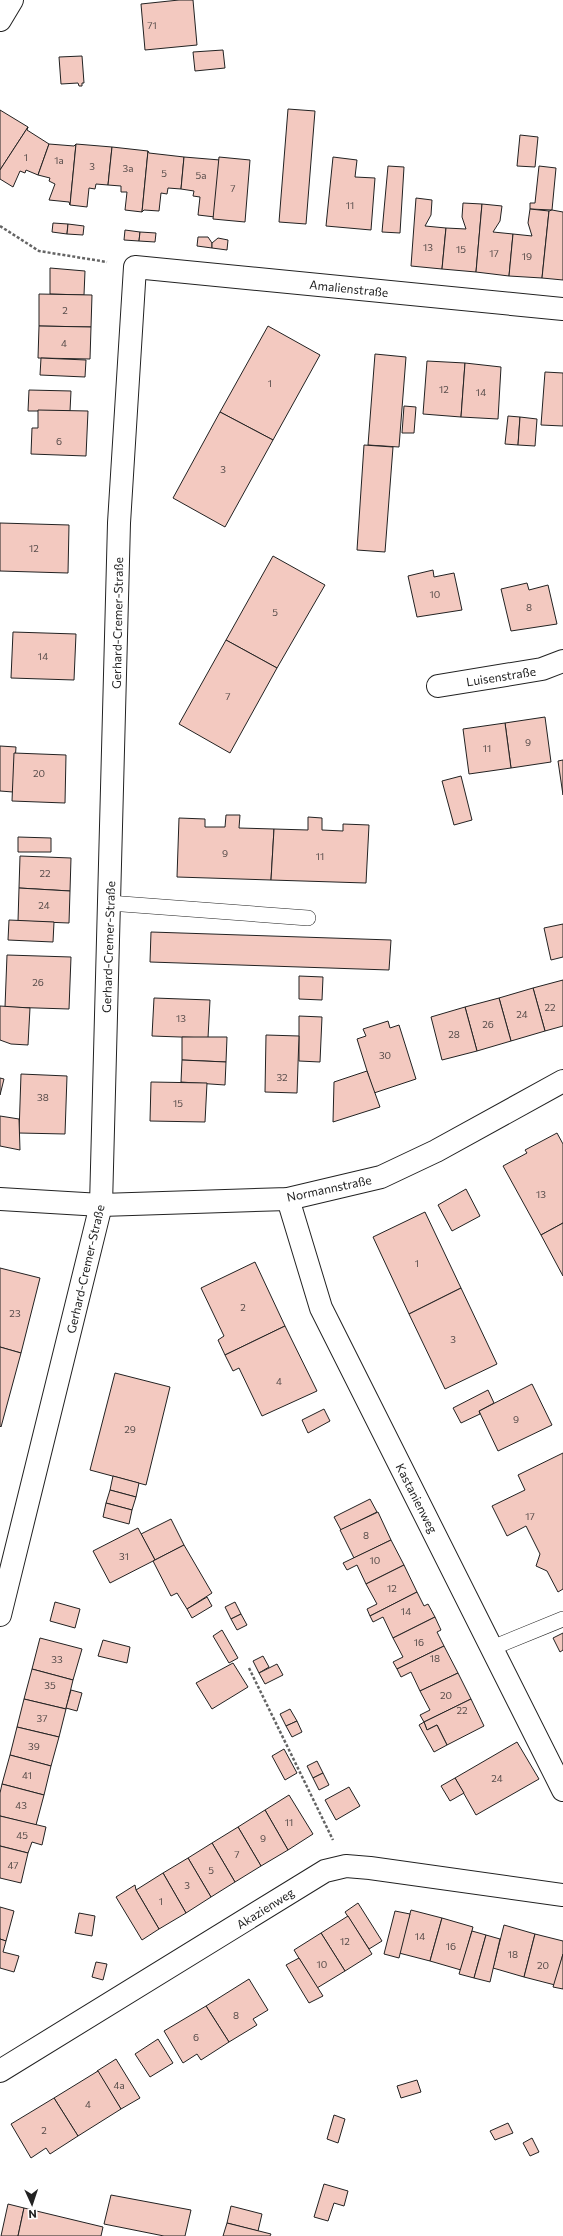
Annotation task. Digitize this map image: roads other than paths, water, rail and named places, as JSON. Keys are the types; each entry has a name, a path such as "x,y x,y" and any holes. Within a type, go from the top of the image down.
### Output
{"street":[{"path":"0,20 12,0"},
{"name":"Amalienstraße","path":"135,266 563,308"},
{"name":"Gerhard-Cremer-Straße","path":"0,1615 101,1205 119,523 135,266"},
{"name":"Luisenstraße","path":"438,686 542,669 563,661"},
{"name":"Normannstraße","path":"0,1199 101,1205 288,1199 381,1177 436,1151 563,1081"},
{"name":"Kastanienweg","path":"288,1199 321,1308 563,1790"},
{"name":"Akazienweg","path":"0,2071 325,1871 346,1866 563,1895"}],"lane":[{"path":"110,903 308,918"},
{"path":"492,1648 563,1619"}]}
